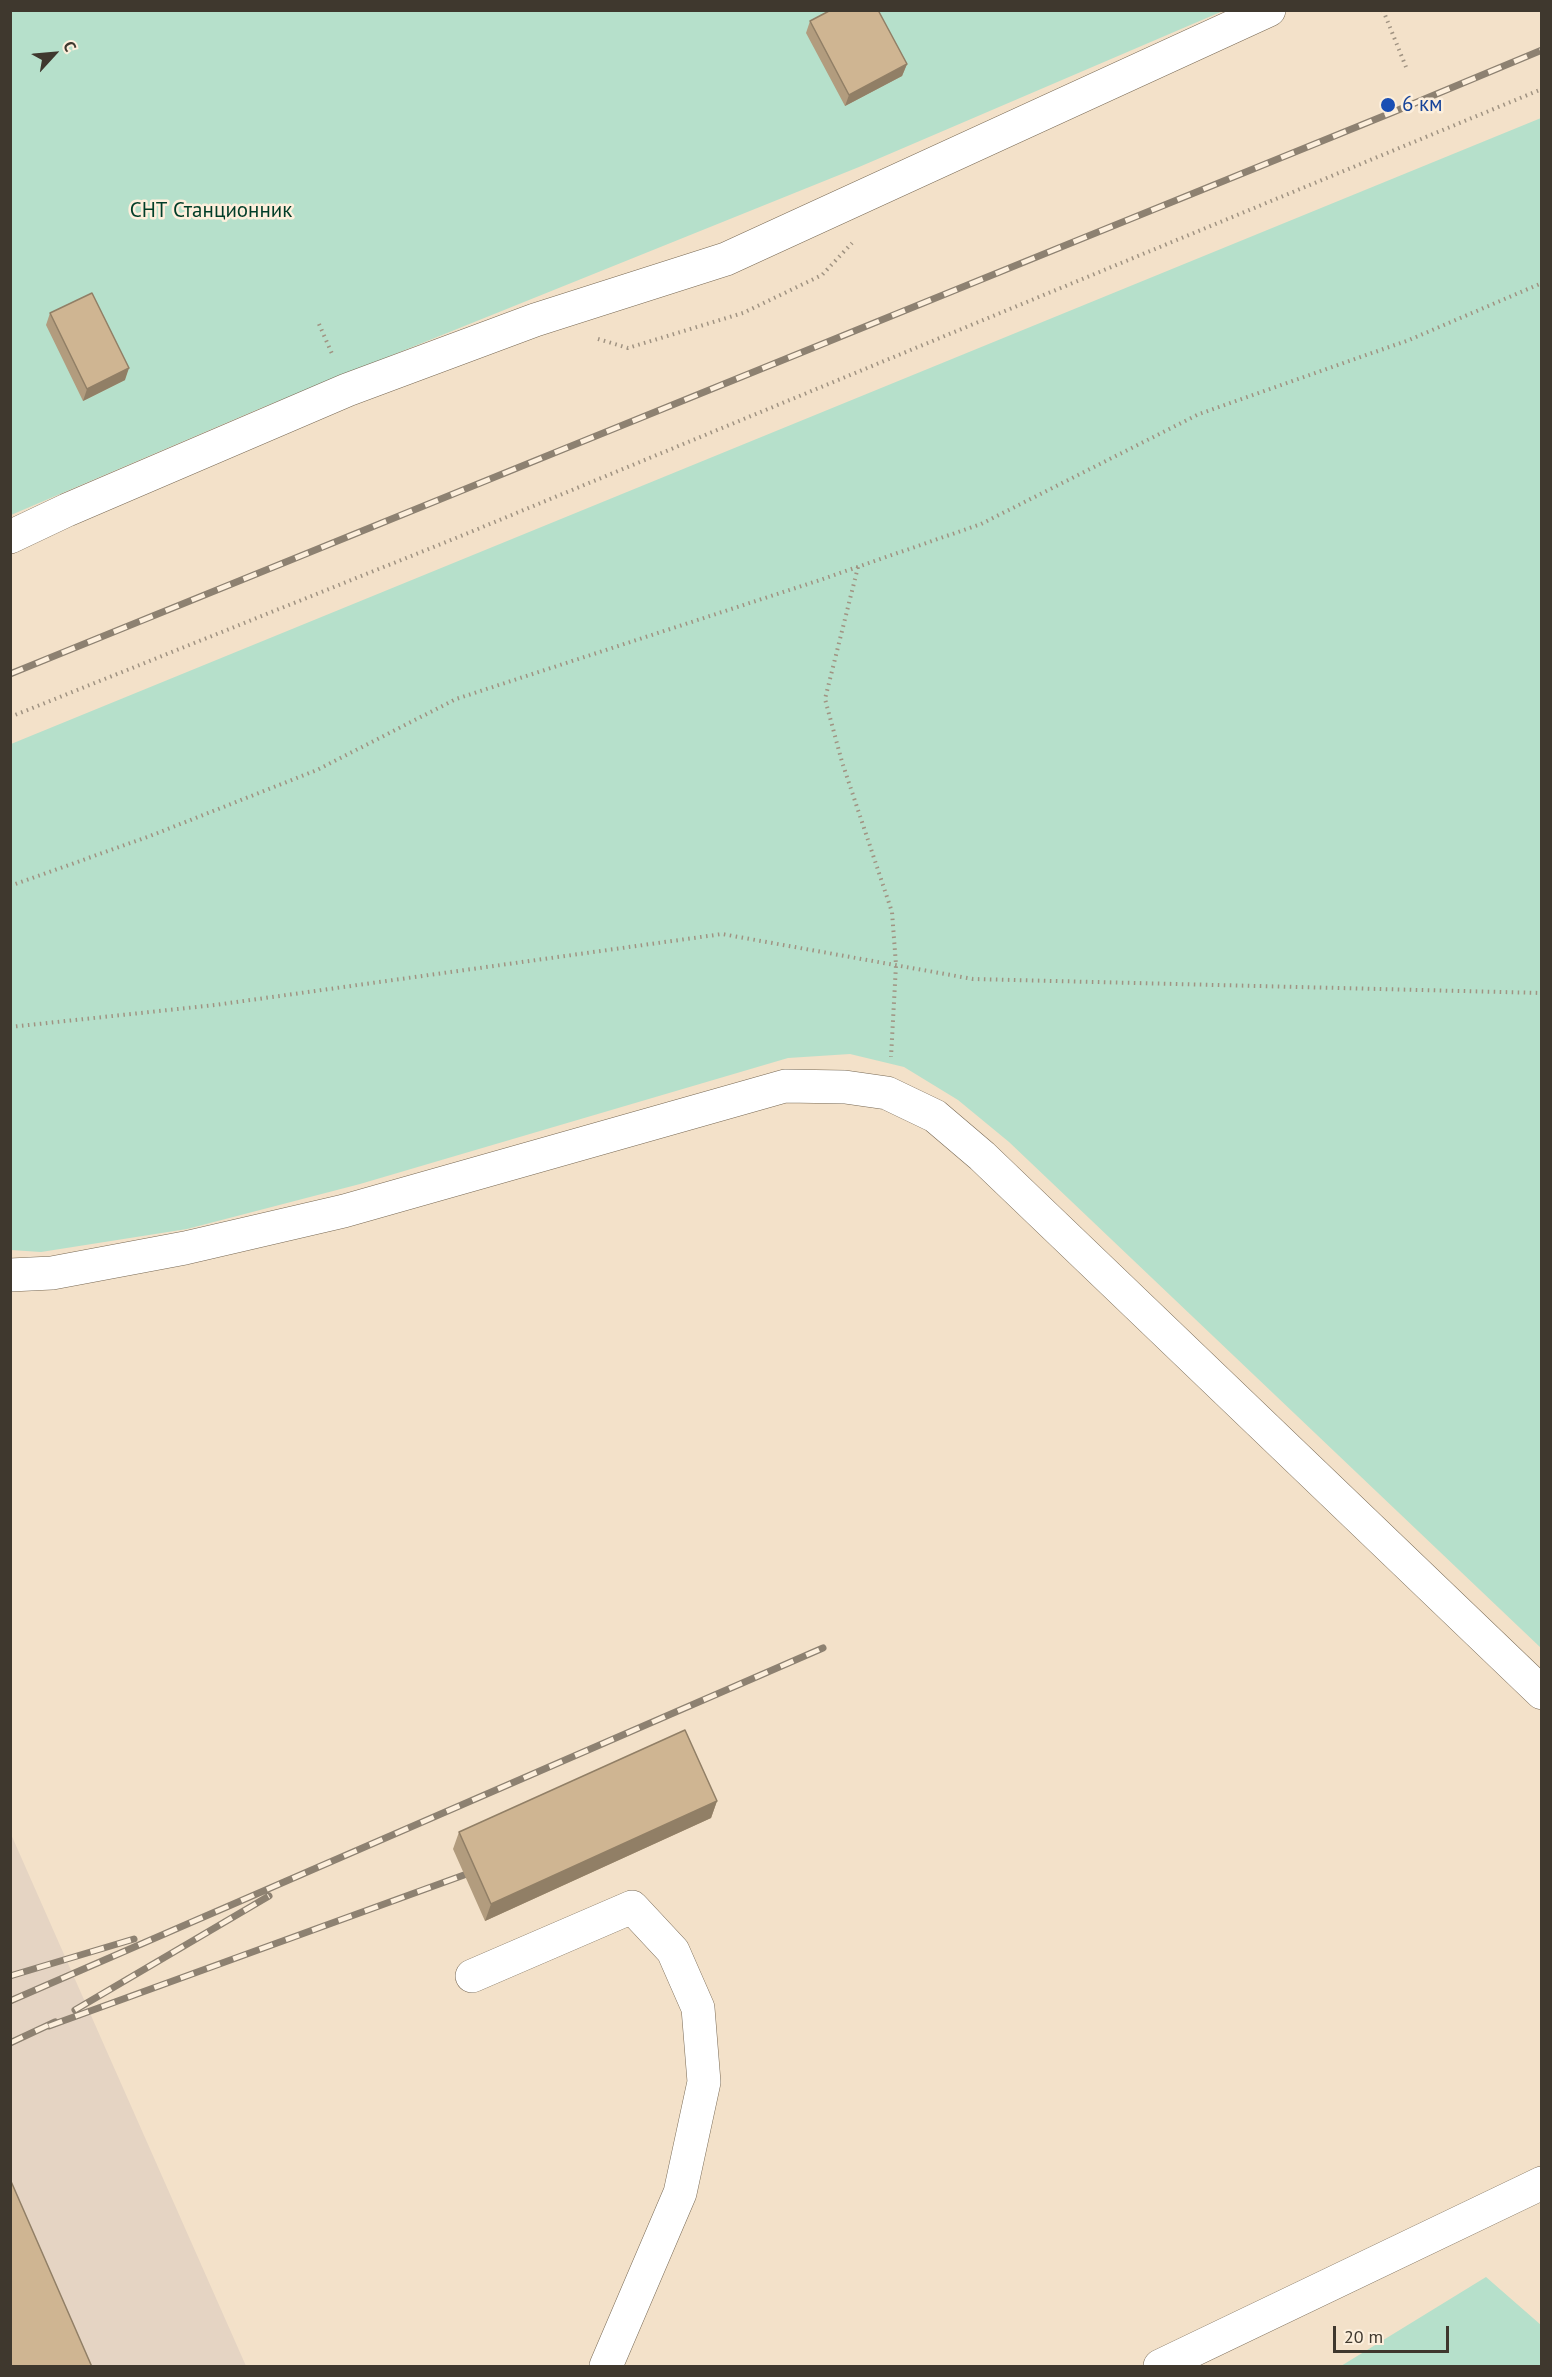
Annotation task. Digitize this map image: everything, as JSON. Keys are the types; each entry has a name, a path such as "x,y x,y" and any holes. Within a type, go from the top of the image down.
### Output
{"street":[{"path":"10,537 67,510 347,390 535,320 726,259 1269,10"},
{"path":"10,1275 52,1273 185,1248 344,1211 785,1086 845,1087 887,1093 935,1116 982,1156 1542,1693"},
{"path":"472,1976 632,1907 673,1951 698,2007 704,2082 680,2193 606,2367"},
{"path":"1160,2367 1542,2183"}],"path":[{"path":"1383,10 1406,67"},
{"path":"10,717 488,524 1542,89"},
{"path":"10,886 150,836 317,770 456,699 858,567 981,524 1199,414 1409,340 1542,284"},
{"path":"858,567 825,699 842,762 892,912 896,965 887,1093"},
{"path":"10,1027 215,1005 722,934 973,979 1542,993"}],"shaded area":[{"path":"10,1832 89,2011 246,2366 11,2366"}],"green space":[{"name":"СНТ Станционник","path":"11,11 1223,11 859,167 261,408 11,515"},
{"path":"1541,118 1541,1648 1009,1142 958,1100 904,1067 850,1054 788,1058 360,1184 187,1229 41,1252 11,1250 11,744"},
{"path":"1486,2277 1541,2325 1541,2366 1341,2366"}],"building":[{"path":"831,10 878,10 907,64 849,95 810,21"},
{"path":"92,293 129,368 87,389 50,313"},
{"path":"685,1730 717,1801 491,1904 459,1832"},
{"path":"10,2179 92,2367 10,2367"}],"railway":[{"path":"10,674 1542,50"},
{"path":"10,2001 823,1648"},
{"path":"49,2026 464,1875"},
{"path":"75,2010 269,1896"},
{"path":"10,1976 134,1939"},
{"path":"10,2043 55,2022"}],"place":[{"name":"6 км","path":"1388,105"}]}
